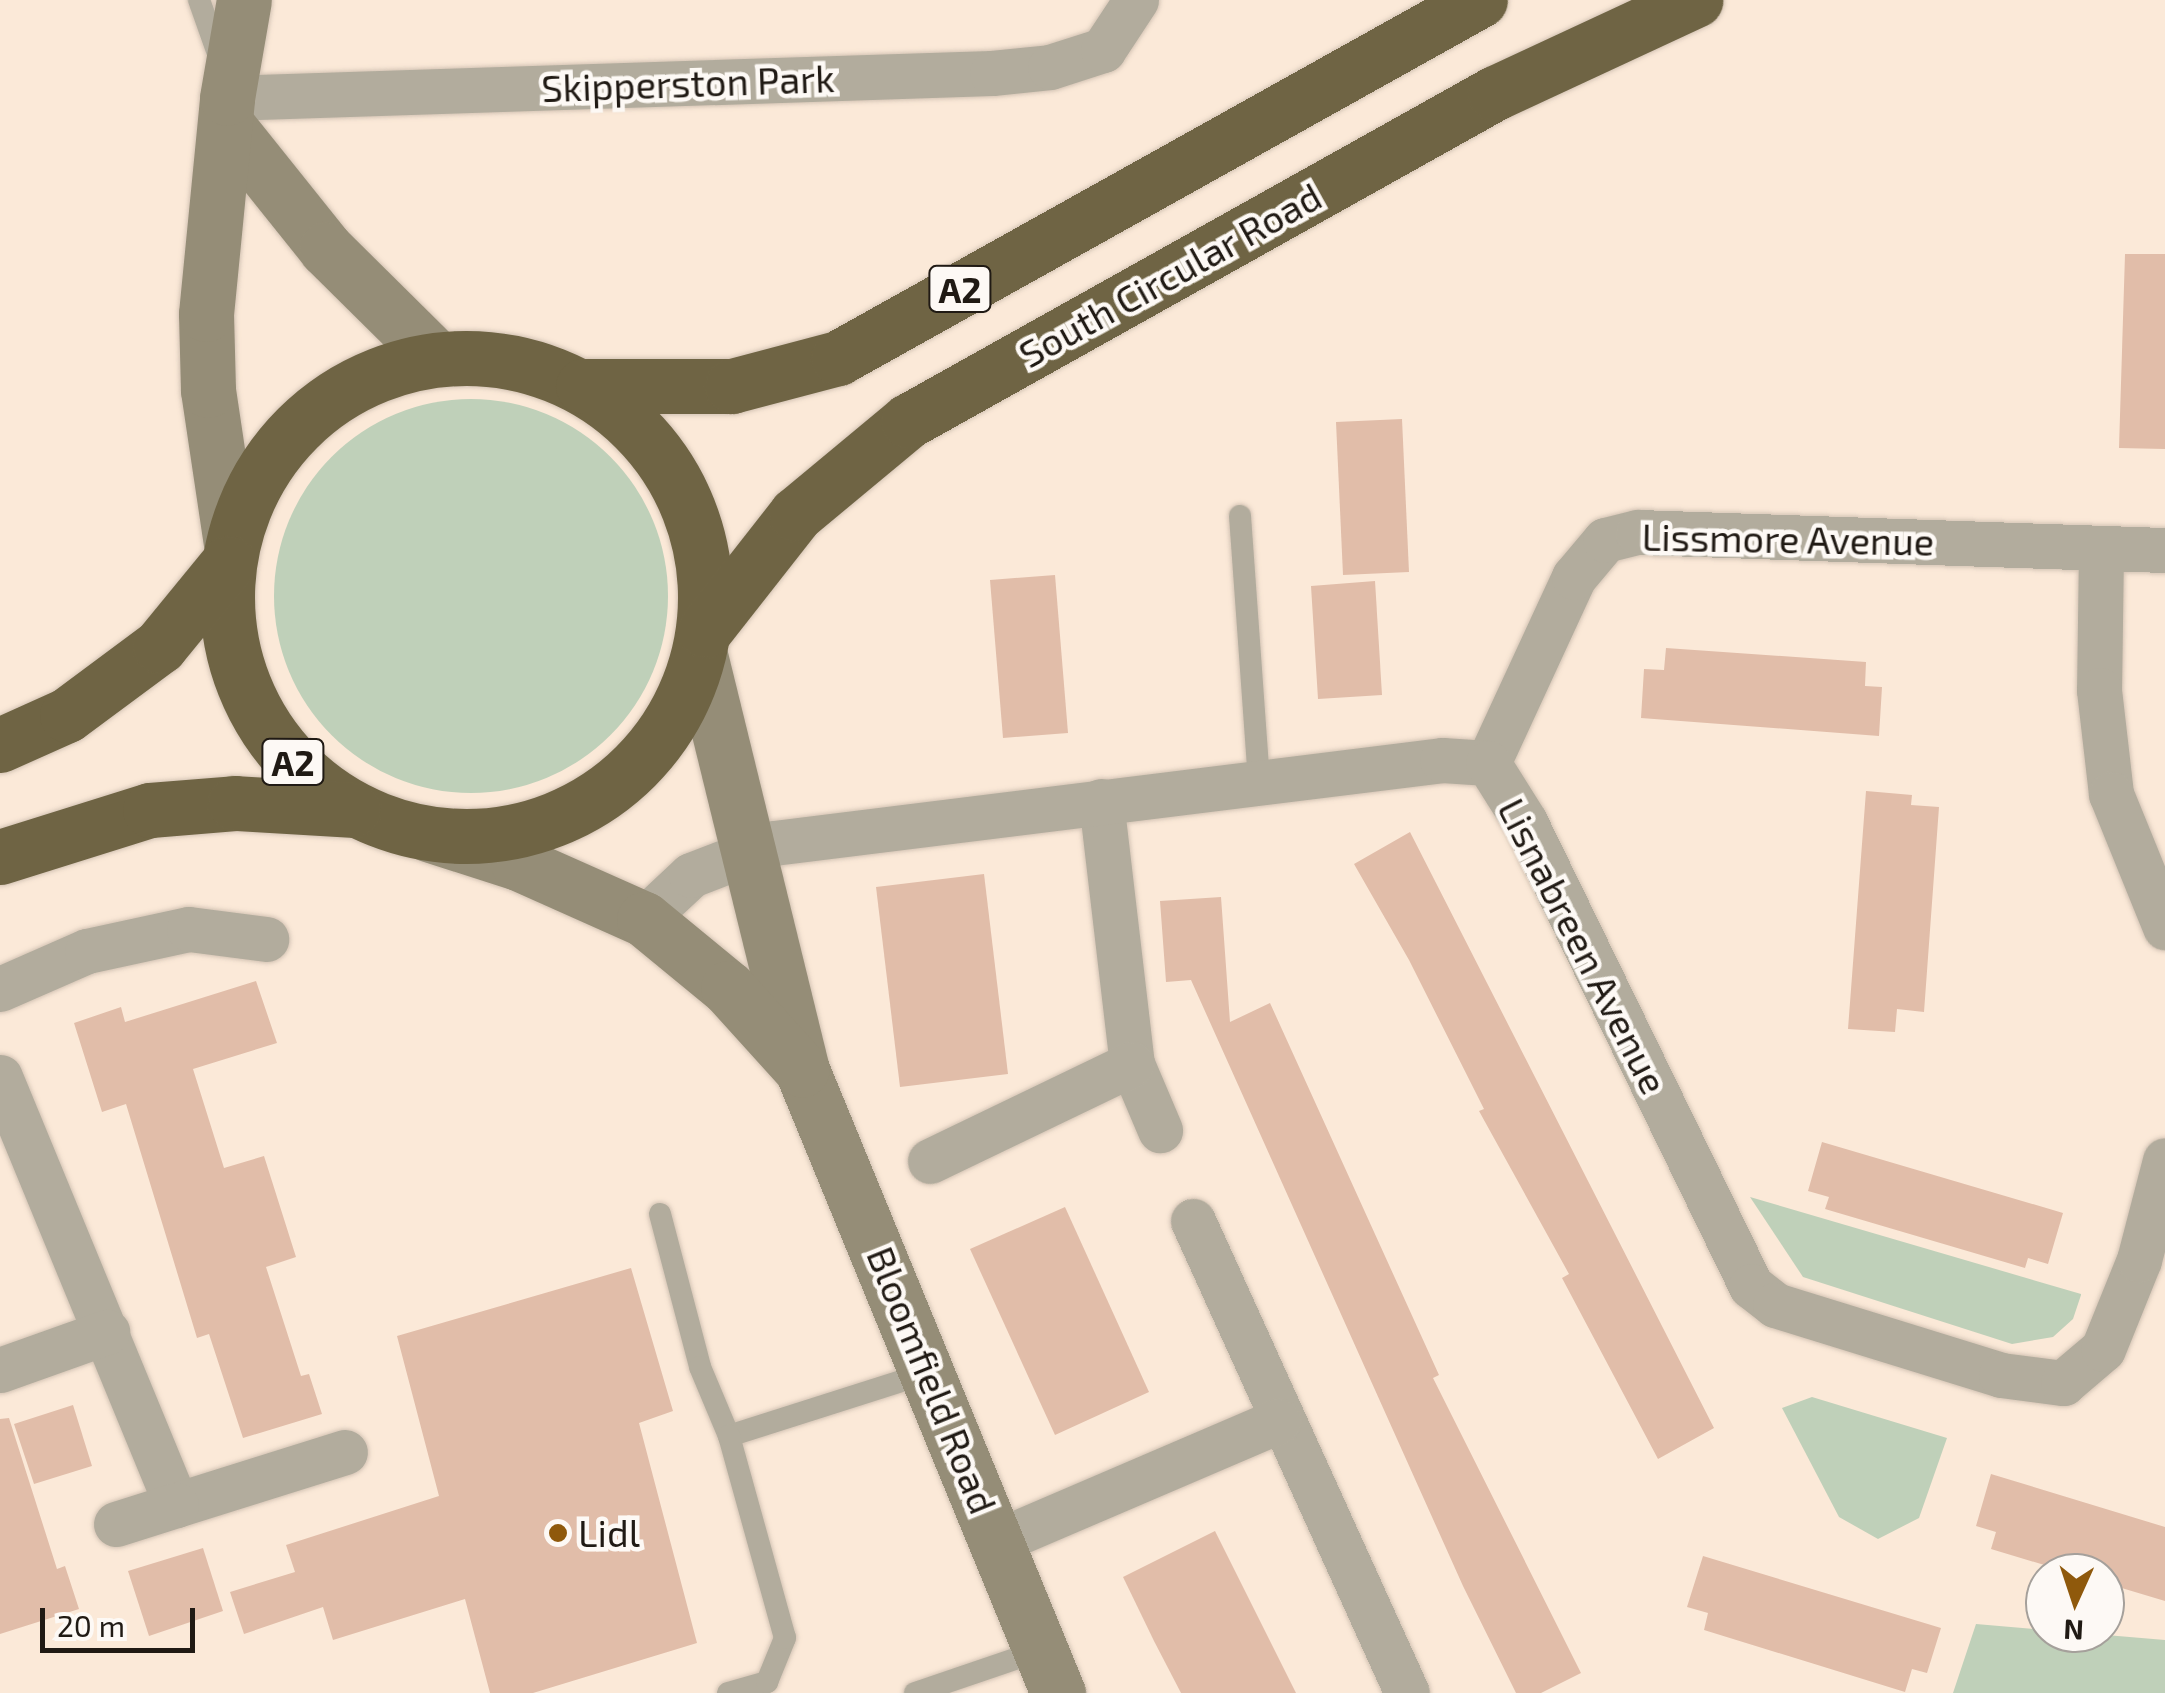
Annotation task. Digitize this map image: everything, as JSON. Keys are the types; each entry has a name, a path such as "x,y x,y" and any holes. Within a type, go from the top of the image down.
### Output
{"highway":[{"name":"A2","path":"583,386 732,386 838,358 1480,0"},
{"name":"South Circular Road","path":"702,642 796,514 908,422 1495,94 1695,0"},
{"name":"A2","path":"0,745 67,715 160,646 229,554 258,476 304,419 365,378 436,358 520,364 583,386 640,430 682,489 704,558 702,642 661,734 627,776 568,814 499,835 428,834 356,810 307,778 268,733 249,698 226,622 229,554"},
{"name":"A2","path":"0,857 150,810 235,803 356,810"}],"street":[{"path":"229,554 208,390 206,314 227,102 244,0"},
{"name":"Skipperston Park","path":"227,102 992,73 1050,67 1103,50 1134,8"},
{"path":"227,102 326,249 436,358"},
{"name":"Lissmore Avenue","path":"1488,763 1574,577 1606,540 1638,532 2165,550"},
{"path":"2101,550 2099,690 2110,794 2165,927"},
{"name":"Bloomfield Road","path":"702,642 802,1070 930,1372 1050,1672"},
{"name":"Lisnabreen Avenue","path":"644,919 691,875 750,849 1442,760 1488,763 1524,822 1752,1286 1775,1305 2001,1375 2063,1383 2103,1349 2152,1261 2165,1160"},
{"path":"1101,801 1132,1064 1160,1130"},
{"name":"Bloomfield Road","path":"428,834 518,864 644,919 728,988 802,1070"},
{"path":"0,990 87,952 189,929 266,938"},
{"path":"930,1161 1132,1064"},
{"path":"0,1076 176,1505"},
{"path":"1193,1221 1278,1420 1407,1693"},
{"path":"0,1370 107,1332"},
{"path":"998,1542 1278,1420"},
{"path":"116,1524 345,1452"}],"lane":[{"path":"199,0 227,102"},
{"path":"1240,516 1259,782"},
{"path":"660,1214 700,1367 728,1436 785,1638 768,1682 728,1693"},
{"path":"728,1436 930,1372"},
{"path":"915,1693 1050,1672"}],"green space":[{"path":"471,399 510,402 547,414 581,432 611,456 635,486 653,520 665,557 665,635 653,672 635,706 611,736 581,760 547,778 510,790 471,793 432,790 395,778 361,760 331,736 307,706 289,672 277,635 274,596 277,557 289,520 307,486 331,456 361,432 395,414 432,402"},
{"path":"1750,1197 2081,1294 2073,1319 2053,1337 2012,1344 1803,1277"},
{"path":"1812,1397 1947,1438 1919,1518 1878,1539 1839,1517 1782,1408"},
{"path":"1976,1624 2025,1628 2025,1653 2125,1653 2125,1637 2165,1640 2165,1693 1953,1693"}],"building":[{"path":"2125,254 2165,254 2165,449 2119,448"},
{"path":"1402,419 1409,572 1343,575 1336,422"},
{"path":"1055,575 1068,733 1003,738 990,580"},
{"path":"1375,581 1382,695 1318,699 1311,586"},
{"path":"1666,648 1866,662 1865,686 1882,687 1879,736 1641,718 1644,669 1664,670"},
{"path":"1866,791 1912,795 1911,805 1939,807 1924,1012 1897,1009 1895,1032 1848,1029"},
{"path":"1410,832 1714,1428 1658,1459 1562,1278 1569,1274 1479,1111 1484,1109 1409,960 1354,864"},
{"path":"984,874 1008,1074 900,1087 876,887"},
{"path":"1221,897 1230,1022 1270,1003 1439,1375 1433,1378 1581,1673 1541,1693 1516,1693 1463,1586 1191,980 1166,982 1160,901"},
{"path":"256,981 277,1043 193,1069 224,1168 264,1156 296,1257 266,1267 301,1376 309,1374 322,1414 243,1438 209,1334 197,1338 126,1104 102,1112 74,1023 121,1007 125,1022"},
{"path":"1822,1142 2063,1213 2048,1264 2028,1258 2025,1268 1825,1209 1829,1197 1808,1191"},
{"path":"1065,1207 1149,1392 1055,1435 970,1249"},
{"name":"Lidl","path":"631,1268 673,1411 639,1423 697,1643 533,1693 490,1693 465,1599 333,1640 323,1607 244,1634 230,1592 295,1572 286,1545 439,1496 397,1336"},
{"path":"73,1405 92,1466 34,1484 14,1424"},
{"path":"9,1418 57,1569 65,1566 79,1609 0,1634 0,1419"},
{"path":"1991,1474 2165,1527 2165,1601 2125,1589 2125,1553 2025,1553 2025,1559 1991,1549 1996,1532 1976,1526"},
{"path":"1215,1531 1296,1693 1181,1693 1154,1641 1123,1577"},
{"path":"203,1548 223,1611 149,1636 128,1571"},
{"path":"1703,1556 1941,1628 1927,1673 1912,1669 1905,1692 1704,1630 1708,1613 1687,1607"}],"place":[{"name":"Lidl","path":"558,1533"}]}
